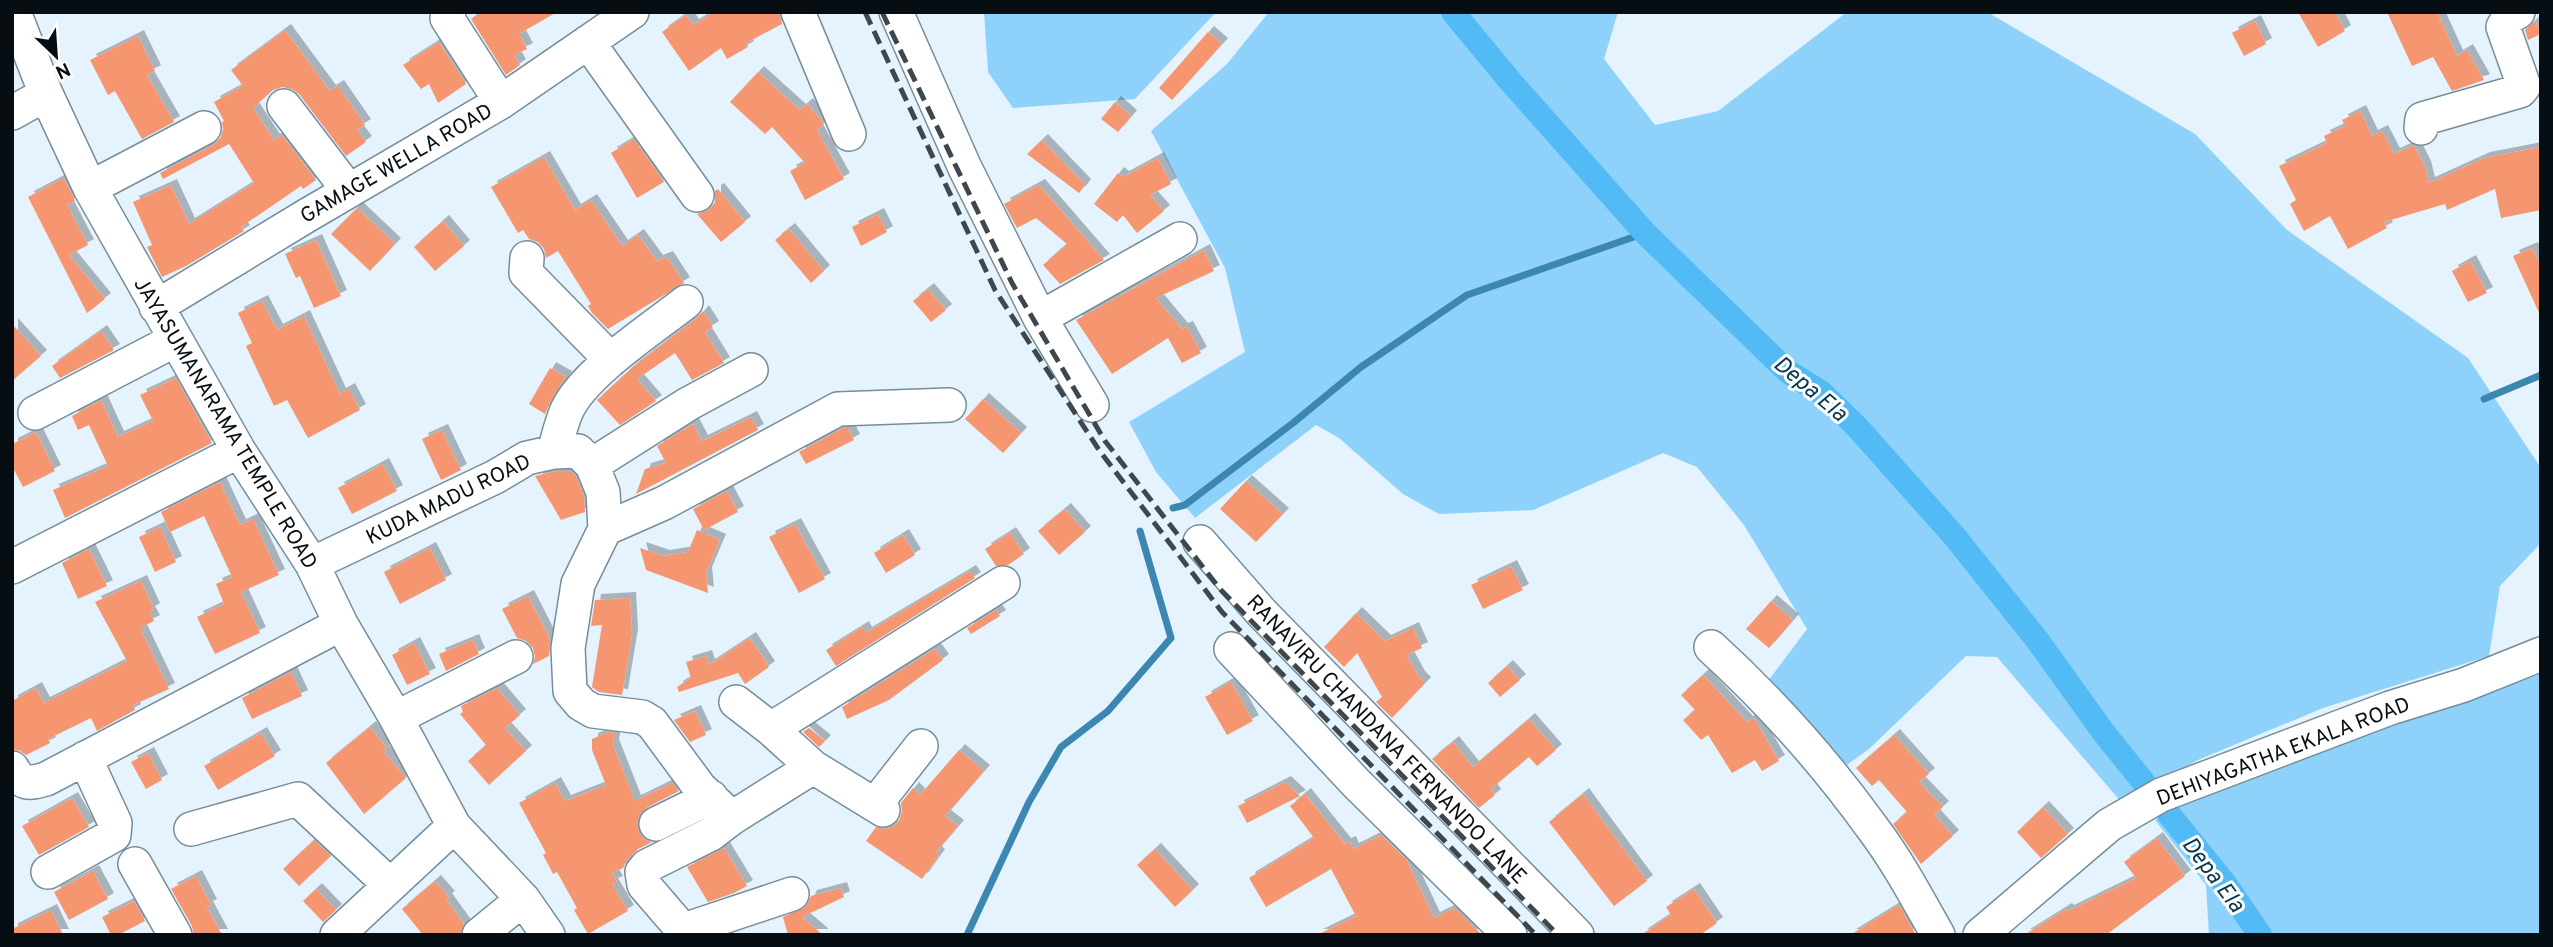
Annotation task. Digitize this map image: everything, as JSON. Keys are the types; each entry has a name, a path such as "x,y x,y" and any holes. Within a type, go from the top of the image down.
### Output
{"street":[{"name":"JAYASUMANARAMA TEMPLE ROAD","path":"14,12 46,94 90,188 239,451 312,564 341,624 396,718 454,827"},
{"path":"449,12 447,18 501,102"},
{"name":"GAMAGE WELLA ROAD","path":"156,307 501,102 632,12"},
{"path":"798,12 849,134"},
{"path":"895,12 965,167 1041,318 1092,405"},
{"path":"2421,128 2422,119 2520,90 2524,86 2503,27 2509,17 2518,12"},
{"path":"588,42 697,195"},
{"path":"12,113 46,94"},
{"path":"284,106 349,191"},
{"path":"90,188 204,128"},
{"path":"1041,318 1180,239"},
{"path":"527,258 526,273 611,360"},
{"path":"554,452 567,409 587,382 686,302"},
{"path":"35,413 175,340"},
{"path":"721,808 700,788 652,723 642,717 593,711 581,704 570,691 568,648 578,584 606,529 603,492 592,465 688,404 751,370"},
{"path":"606,529 664,503 838,409 949,405"},
{"path":"12,567 239,451"},
{"name":"KUDA MADU ROAD","path":"312,564 495,477 527,458 554,452 578,451 592,465"},
{"name":"RANAVIRU CHANDANA FERNANDO LANE","path":"1200,541 1261,612 1577,935"},
{"path":"771,729 1003,583"},
{"path":"12,768 18,779 31,783 46,779 341,624"},
{"path":"1711,647 1755,687 1859,810 1900,868 1938,935"},
{"path":"1231,649 1356,783 1510,935"},
{"name":"DEHIYAGATHA EKALA ROAD","path":"1980,935 2109,825 2161,795 2390,708 2464,685 2541,654"},
{"path":"396,718 516,657"},
{"path":"736,702 813,767 879,807 921,746"},
{"path":"48,872 114,835 115,823 85,758"},
{"path":"656,824 721,808 813,767"},
{"path":"191,829 298,799 389,884"},
{"path":"721,808 712,834 647,866 642,872 645,885 651,894 686,932 792,894"},
{"path":"337,935 389,884 454,827 523,899 548,935"},
{"path":"135,864 175,935"},
{"path":"479,935 523,899"}],"shaded area":[{"path":"984,12 1216,12 1135,99 1013,108 988,72"},
{"path":"1269,12 1618,12 1604,59 1655,125 1718,111 1847,12 1987,12 2195,134 2287,230 2468,358 2541,468 2541,543 2500,586 2489,656 2323,708 2198,760 2122,803 1997,657 1966,656 1869,749 1844,767 1768,681 1807,629 1744,525 1697,467 1663,453 1533,510 1439,514 1403,494 1339,438 1316,425 1195,518 1156,472 1129,422 1245,352 1225,268 1151,131 1227,64"},
{"path":"2541,674 2541,935 2209,935 2206,885 2155,820 2192,799 2307,755"}],"building":[{"path":"480,12 557,12 519,34 527,49 514,55 520,65 506,75 471,19"},
{"path":"715,12 779,12 782,24 746,43 748,47 727,59 721,48 689,71 662,32 686,15 693,25"},
{"path":"2298,12 2335,12 2345,31 2318,47"},
{"path":"2387,12 2437,12 2457,56 2467,50 2484,80 2452,91 2433,57 2412,66"},
{"path":"2255,21 2266,44 2244,56 2232,33"},
{"path":"2535,21 2541,34 2528,40 2525,30"},
{"path":"285,30 330,91 338,86 365,125 357,130 366,142 346,156 299,94 282,87 273,90 253,108 274,140 282,135 316,180 303,189 301,186 241,227 244,231 186,266 162,277 147,247 152,245 133,202 171,185 189,224 254,183 229,144 163,179 160,173 220,139 224,121 214,102 243,86 231,70"},
{"path":"1208,32 1222,44 1172,100 1159,88"},
{"path":"138,36 155,71 147,75 174,122 142,139 115,91 108,95 90,60"},
{"path":"439,42 466,84 438,103 429,84 421,89 403,65"},
{"path":"758,72 800,110 807,104 823,122 817,130 844,179 805,200 790,171 805,163 772,127 765,134 730,102"},
{"path":"1115,102 1131,116 1118,132 1101,119"},
{"path":"2360,111 2372,136 2382,131 2394,154 2414,145 2425,167 2429,183 2484,158 2541,147 2541,210 2501,218 2495,189 2447,210 2445,204 2384,222 2387,228 2348,249 2330,216 2304,231 2290,204 2296,200 2279,166 2327,143 2324,136 2345,126 2342,120"},
{"path":"634,139 664,182 637,198 611,153"},
{"path":"1042,140 1085,185 1079,193 1027,154"},
{"path":"544,157 575,210 591,200 622,246 638,235 657,261 667,257 684,283 608,329 592,313 588,306 591,304 558,251 546,258 544,249 538,242 529,239 523,230 518,233 491,187"},
{"path":"1158,158 1171,184 1150,195 1164,211 1137,233 1123,215 1117,222 1094,204 1118,173 1123,177"},
{"path":"64,178 75,201 67,205 88,245 69,255 105,299 87,313 28,197"},
{"path":"1039,185 1104,260 1060,284 1043,265 1067,244 1036,218 1017,228 1004,204"},
{"path":"718,189 745,222 721,242 697,214 709,210 715,202 715,191"},
{"path":"357,208 395,244 370,271 331,234"},
{"path":"878,214 887,232 861,246 852,227"},
{"path":"443,221 464,246 435,271 414,247"},
{"path":"789,229 824,271 811,283 775,240"},
{"path":"316,240 341,296 314,308 300,276 296,278 285,254"},
{"path":"2532,248 2541,267 2541,317 2513,256"},
{"path":"1204,250 1214,271 1156,298 1182,329 1187,327 1201,353 1182,363 1168,338 1112,374 1076,320"},
{"path":"2470,261 2487,293 2468,302 2452,271"},
{"path":"928,289 946,310 931,322 913,301"},
{"path":"262,301 277,330 304,316 340,394 349,389 360,410 308,438 287,400 274,406 246,346 252,343 238,313"},
{"path":"703,311 713,327 705,332 724,363 692,380 675,353 637,379 656,401 620,425 597,400 633,367"},
{"path":"12,324 41,356 12,381"},
{"path":"101,331 114,350 60,378 52,366"},
{"path":"550,368 566,377 545,414 529,404"},
{"path":"176,378 212,443 65,518 53,490 108,466 89,425 78,430 72,416 101,400 118,437 153,421 140,395"},
{"path":"983,399 1021,433 1003,453 965,419"},
{"path":"751,417 758,430 636,494 645,469 666,463 657,446 693,424 702,441"},
{"path":"843,428 848,428 854,440 806,464 799,452"},
{"path":"442,430 461,470 441,480 422,439"},
{"path":"36,432 55,471 23,487 12,466 12,444"},
{"path":"383,464 397,491 352,514 338,488"},
{"path":"570,471 576,476 584,496 585,512 561,520 535,476"},
{"path":"1246,481 1283,514 1256,542 1220,509"},
{"path":"220,482 240,525 253,519 279,575 241,592 260,633 215,654 197,617 224,604 216,584 232,577 204,516 170,532 161,512"},
{"path":"727,491 738,512 704,530 693,509"},
{"path":"1065,509 1085,532 1059,555 1038,531"},
{"path":"795,524 825,579 799,593 769,537"},
{"path":"160,527 176,562 155,572 139,537"},
{"path":"697,530 720,540 706,573 708,593 646,570 640,548 664,556 688,552"},
{"path":"1010,533 1024,554 1008,565 996,566 985,549"},
{"path":"903,535 915,555 886,573 874,553"},
{"path":"430,548 446,580 400,604 384,572"},
{"path":"89,549 107,586 78,599 62,563"},
{"path":"1511,566 1523,590 1483,609 1471,585"},
{"path":"970,571 975,578 836,666 826,650 863,627 866,633"},
{"path":"141,581 154,609 149,612 154,621 140,628 169,689 133,705 135,710 97,731 91,718 48,739 50,743 26,755 12,749 12,701 36,688 44,703 127,661 95,602"},
{"path":"528,596 550,639 549,656 533,664 533,648 526,641 517,638 502,609"},
{"path":"630,598 632,635 622,695 599,692 592,687 602,625 591,626 595,600"},
{"path":"1771,601 1793,620 1769,648 1746,629"},
{"path":"996,610 1000,616 971,634 967,628"},
{"path":"1356,613 1385,641 1413,628 1422,648 1407,655 1425,683 1392,718 1376,702 1382,697 1357,653 1344,667 1324,647"},
{"path":"750,638 769,667 745,684 738,673 679,692 677,687 691,678 686,662 706,656 709,665"},
{"path":"473,640 479,654 446,671 439,654"},
{"path":"414,643 430,674 407,685 392,655"},
{"path":"935,649 943,660 889,700 847,719 842,707"},
{"path":"1507,666 1520,680 1500,697 1488,683"},
{"path":"291,672 302,696 252,719 242,698"},
{"path":"1703,675 1747,722 1754,718 1779,761 1762,771 1755,760 1732,773 1708,735 1701,740 1683,720 1695,710 1681,695"},
{"path":"1231,682 1253,721 1227,735 1205,697"},
{"path":"497,688 520,715 505,728 526,751 489,785 468,761 486,745 460,714 463,712 461,706"},
{"path":"695,711 706,735 690,742 674,720"},
{"path":"1529,719 1556,750 1537,766 1529,757 1491,789 1495,795 1479,808 1432,759 1453,742 1473,767"},
{"path":"370,727 387,748 383,751 406,778 364,814 326,763"},
{"path":"809,728 825,741 819,747 803,732"},
{"path":"609,732 615,733 613,745 635,801 672,783 679,791 640,814 637,822 639,832 645,840 652,842 638,849 623,868 612,873 617,882 612,884 628,911 588,934 557,872 553,874 543,855 546,853 519,803 555,783 565,801 606,785 592,750 592,739"},
{"path":"261,733 275,756 218,790 204,766"},
{"path":"1894,735 1929,774 1919,782 1943,807 1934,815 1953,836 1921,864 1893,824 1907,812 1879,780 1872,786 1856,768"},
{"path":"959,750 984,771 945,816 958,826 936,852 939,855 922,879 866,841 876,827 892,827 899,821 901,803 913,788 920,795"},
{"path":"148,753 162,780 146,789 131,762"},
{"path":"1285,782 1300,796 1247,823 1238,806"},
{"path":"1305,794 1345,844 1350,842 1353,849 1381,835 1406,859 1434,918 1455,908 1482,935 1317,935 1356,916 1331,869 1266,907 1249,878 1314,838 1290,806"},
{"path":"1583,794 1647,881 1614,906 1549,822"},
{"path":"72,798 89,827 39,855 22,826"},
{"path":"2043,807 2068,834 2041,858 2017,832"},
{"path":"2157,838 2185,876 2106,935 2024,935 2066,909 2068,911 2136,878 2124,862"},
{"path":"314,840 331,856 299,886 283,869"},
{"path":"724,848 747,886 708,902 687,867"},
{"path":"1155,849 1193,890 1175,907 1137,865"},
{"path":"93,871 108,899 69,920 54,892"},
{"path":"196,876 211,905 207,907 222,935 194,935 192,926 171,889"},
{"path":"435,881 449,897 446,899 464,924 460,935 423,935 402,909"},
{"path":"841,888 844,897 802,917 823,935 788,935 783,917 806,907 811,896"},
{"path":"316,889 336,910 323,922 303,901"},
{"path":"1694,889 1717,923 1700,935 1641,935 1671,915 1666,907"},
{"path":"134,901 145,921 118,935 111,935 102,917"},
{"path":"1899,905 1916,935 1850,935"},
{"path":"51,910 63,935 12,935 12,929"}],"waterway":[{"name":"Depa Ela","path":"1453,12 1510,81 1645,233 1787,371 1822,393 1857,427 1955,537 2038,641 2104,733 2145,784"},
{"path":"1173,508 1185,505 1293,423 1361,367 1467,295 1645,233"},
{"path":"2484,399 2541,375"},
{"path":"967,935 1029,802 1061,747 1108,711 1171,638 1140,531"},
{"name":"Depa Ela","path":"2168,813 2226,885 2260,935"}],"railway":[{"path":"865,12 995,290 1099,450 1222,612 1536,935"},
{"path":"882,12 1012,283 1105,441 1220,589 1558,935"}]}
